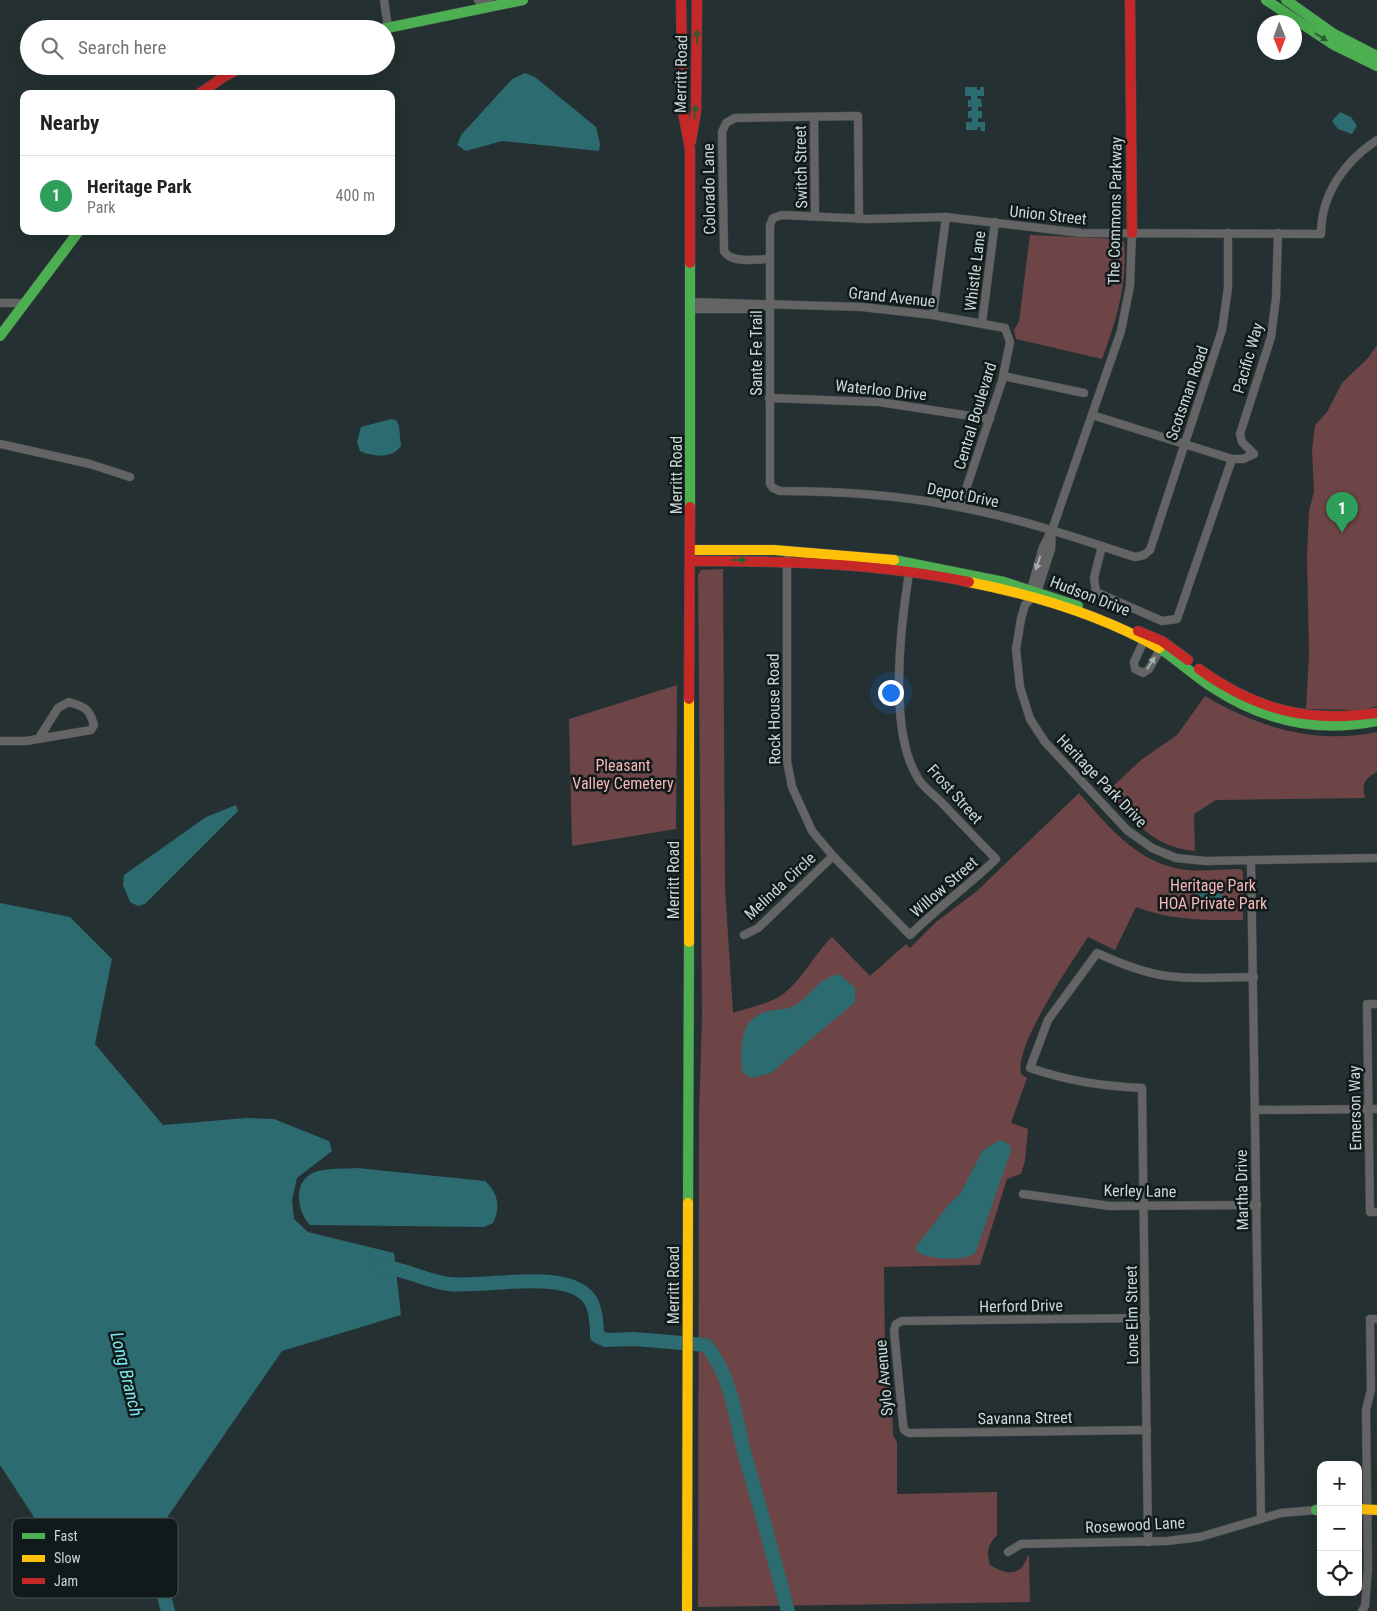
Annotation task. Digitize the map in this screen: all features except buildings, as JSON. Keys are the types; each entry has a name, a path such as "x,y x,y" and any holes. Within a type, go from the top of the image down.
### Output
{"street":[{"path":"384,0 385,20"},
{"path":"395,25 484,3 523,0"},
{"name":"Merritt Road","path":"681,0 683,112 690,149"},
{"name":"Merritt Road","path":"687,1611 691,556 690,149 696,111 697,0"},
{"name":"The Commons Parkway","path":"1032,593 1051,549 1052,530 1092,415 1126,308 1131,278 1130,0"},
{"path":"1266,0 1297,18 1318,36 1377,66"},
{"path":"1286,0 1334,34 1377,56"},
{"path":"205,90 227,75"},
{"name":"Colorado Lane","path":"770,259 736,259 727,255 724,251 723,127 735,118 858,116 858,219"},
{"name":"Switch Street","path":"814,117 815,216"},
{"name":"Union Street","path":"773,218 782,215 858,219 946,217 1058,231 1321,234 1322,216 1331,189 1353,160 1377,140"},
{"path":"933,315 946,217"},
{"name":"Sante Fe Trail","path":"773,218 770,225 769,306 769,479 773,488"},
{"name":"Whistle Lane","path":"982,323 995,222"},
{"name":"Scotsman Road","path":"1144,555 1150,550 1222,330 1228,288 1228,233"},
{"name":"Pacific Way","path":"1232,458 1243,459 1254,454 1242,442 1240,429 1270,337 1276,298 1278,233"},
{"path":"0,336 76,235"},
{"path":"0,303 24,303"},
{"name":"Grand Avenue","path":"690,306 753,309 769,306 855,306 933,315 1000,326 1008,332"},
{"name":"Central Boulevard","path":"960,507 1003,376 1010,342 1008,332"},
{"path":"1003,376 1084,393"},
{"name":"Waterloo Drive","path":"769,398 871,401 990,419"},
{"path":"1092,415 1184,445 1232,458 1180,615 1172,621 1162,621 1096,592 1094,578 1102,546"},
{"path":"0,444 90,464 130,477"},
{"name":"Depot Drive","path":"773,488 780,491 868,494 960,507 1052,530 1135,557 1144,555"},
{"name":"Hudson Drive","path":"691,556 772,550 910,566"},
{"name":"Hudson Drive","path":"691,556 946,568 1032,593 1145,637 1162,646 1225,688 1267,708 1315,718 1358,717 1377,713"},
{"name":"Rock House Road","path":"786,560 787,761 792,787 812,831 833,856 910,935"},
{"name":"Frost Street","path":"910,566 902,624 900,697 901,729 908,754 919,780 996,859"},
{"name":"Heritage Park Drive","path":"1032,593 1021,619 1016,649 1020,687 1030,719 1045,742 1127,830 1152,848 1176,858 1251,860 1377,858"},
{"path":"1145,637 1134,662 1135,669 1143,673 1149,669 1162,646"},
{"name":"Hudson Drive","path":"1162,646 1211,686 1254,711 1281,720 1306,724 1332,726 1377,721"},
{"path":"0,741 39,738 91,730 94,725 90,712 69,702 58,708 39,738"},
{"name":"Melinda Circle","path":"744,935 758,928 833,856"},
{"name":"Willow Street","path":"910,935 938,908 970,884 996,859"},
{"name":"Martha Drive","path":"1251,860 1261,1519"},
{"name":"Lone Elm Street","path":"1148,1542 1142,1088 1101,1086 1075,1082 1030,1068 1048,1020 1097,953 1142,970 1167,976 1254,977"},
{"name":"Emerson Way","path":"1374,1212 1368,1108 1367,1004 1377,1004"},
{"path":"1255,1110 1377,1109"},
{"name":"Kerley Lane","path":"1023,1194 1110,1206 1257,1205"},
{"name":"Herford Drive","path":"896,1324 902,1321 1146,1318"},
{"path":"1362,1611 1365,1606 1368,1568 1366,1410 1371,1390 1370,1319 1377,1319"},
{"name":"Sylo Avenue","path":"896,1324 894,1338 904,1430"},
{"name":"Savanna Street","path":"904,1430 909,1433 1147,1430"},
{"name":"Rosewood Lane","path":"1008,1552 1021,1544 1148,1542 1200,1537 1281,1513 1317,1510"},
{"path":"1368,1568 1377,1571"}],"green space":[{"path":"1030,235 1119,239 1124,242 1124,272 1120,302 1102,359 1016,339 1014,330 1019,321"},
{"path":"1377,345 1377,706 1361,710 1306,709 1309,655 1307,556 1309,510 1314,492 1312,450 1315,425 1327,412 1342,383 1368,358"},
{"name":"Heritage Park HOA Private Park","path":"723,569 725,887 733,1013 767,1003 785,993 832,937 870,976 906,944 910,948 936,922 977,891 1079,793 1121,838 1133,848 1160,863 1175,868 1199,871 1240,869 1243,872 1243,920 1202,920 1176,917 1149,912 1136,907 1115,950 1088,937 1057,985 1026,1044 1021,1061 1021,1074 1027,1078 1011,1123 1028,1129 1025,1161 1021,1174 1007,1179 980,1265 884,1267 885,1356 892,1407 893,1435 897,1442 897,1494 997,1492 997,1535 989,1548 990,1565 1005,1572 1017,1571 1022,1567 1029,1554 1030,1602 698,1607 699,1116 702,1015 698,575 701,570"},
{"name":"Pleasant Valley Cemetery","path":"677,685 676,829 572,846 569,719"},
{"path":"1205,696 1245,717 1288,731 1332,736 1377,732 1377,772 1365,782 1365,798 1216,800 1194,814 1195,851 1180,849 1167,844 1145,831 1106,793 1141,760 1177,735"}],"water":[{"path":"525,73 535,77 596,127 600,144 599,151 502,141 466,151 457,145 461,135 512,79"},
{"path":"965,87 977,87 977,90 980,90 980,87 984,87 984,96 977,96 978,99 981,99 982,107 978,107 978,111 982,111 982,118 978,118 978,122 985,122 985,131 981,131 980,127 977,130 966,130 966,122 972,122 972,118 968,118 968,111 971,111 972,107 968,107 968,100 971,100 971,96 965,96"},
{"path":"1340,112 1351,117 1357,126 1352,134 1338,129 1332,121"},
{"path":"391,419 396,420 399,426 401,446 393,453 382,456 360,451 357,442 361,427"},
{"path":"236,805 238,811 145,904 138,906 130,902 123,885 124,875 206,817"},
{"path":"1197,885 1222,885 1222,898 1197,898"},
{"path":"0,903 70,917 112,959 95,1044 163,1125 246,1118 274,1119 329,1141 332,1151 297,1178 292,1200 294,1219 308,1232 394,1253 401,1315 282,1351 167,1518 35,1518 0,1465"},
{"path":"839,974 855,988 855,1002 771,1073 752,1078 742,1072 741,1054 743,1037 750,1022 756,1016 765,1012 792,1007 804,999 824,980"},
{"path":"1000,1140 1009,1144 1011,1151 975,1254 962,1258 946,1259 930,1257 917,1252 916,1247 949,1204 960,1194 983,1150"},
{"path":"357,1168 485,1181 493,1190 497,1200 497,1211 493,1223 484,1227 310,1225 305,1219 300,1203 300,1187 304,1180 318,1171"}],"waterway":[{"path":"379,1266 397,1269 449,1284 464,1285 522,1281 560,1283 575,1288 587,1296 594,1309 597,1336 606,1340 634,1339 706,1345 722,1371 732,1397 745,1455 788,1611"},
{"name":"Long Branch","path":"164,1598 168,1611"}],"traffic: fast":[{"path":"395,26 523,0"},
{"path":"1266,0 1334,45 1377,66"},
{"path":"1286,0 1334,34 1377,56"},
{"path":"0,336 76,235"},
{"path":"690,263 690,507"},
{"path":"894,560 1004,582 1078,606"},
{"path":"1159,648 1212,687 1251,708 1271,715 1291,721 1312,724 1355,724 1377,721"},
{"path":"688,1203 689,942"}],"traffic: slow":[{"path":"691,550 774,550 894,560"},
{"path":"969,582 1018,593 1091,616 1159,648"},
{"path":"689,699 689,942"},
{"path":"687,1611 688,1203"},
{"path":"1362,1509 1377,1510"}],"traffic: jam":[{"path":"681,0 683,112 690,149 690,263"},
{"path":"691,141 696,111 697,0"},
{"path":"1130,0 1132,233"},
{"path":"205,90 227,75"},
{"path":"689,699 690,507"},
{"path":"691,561 831,564 900,571 969,582"},
{"path":"1138,631 1162,641 1188,660"},
{"path":"1199,669 1241,695 1283,710 1328,716 1377,713"}],"place":[{"name":"Heritage Park","path":"1342,533"}]}
